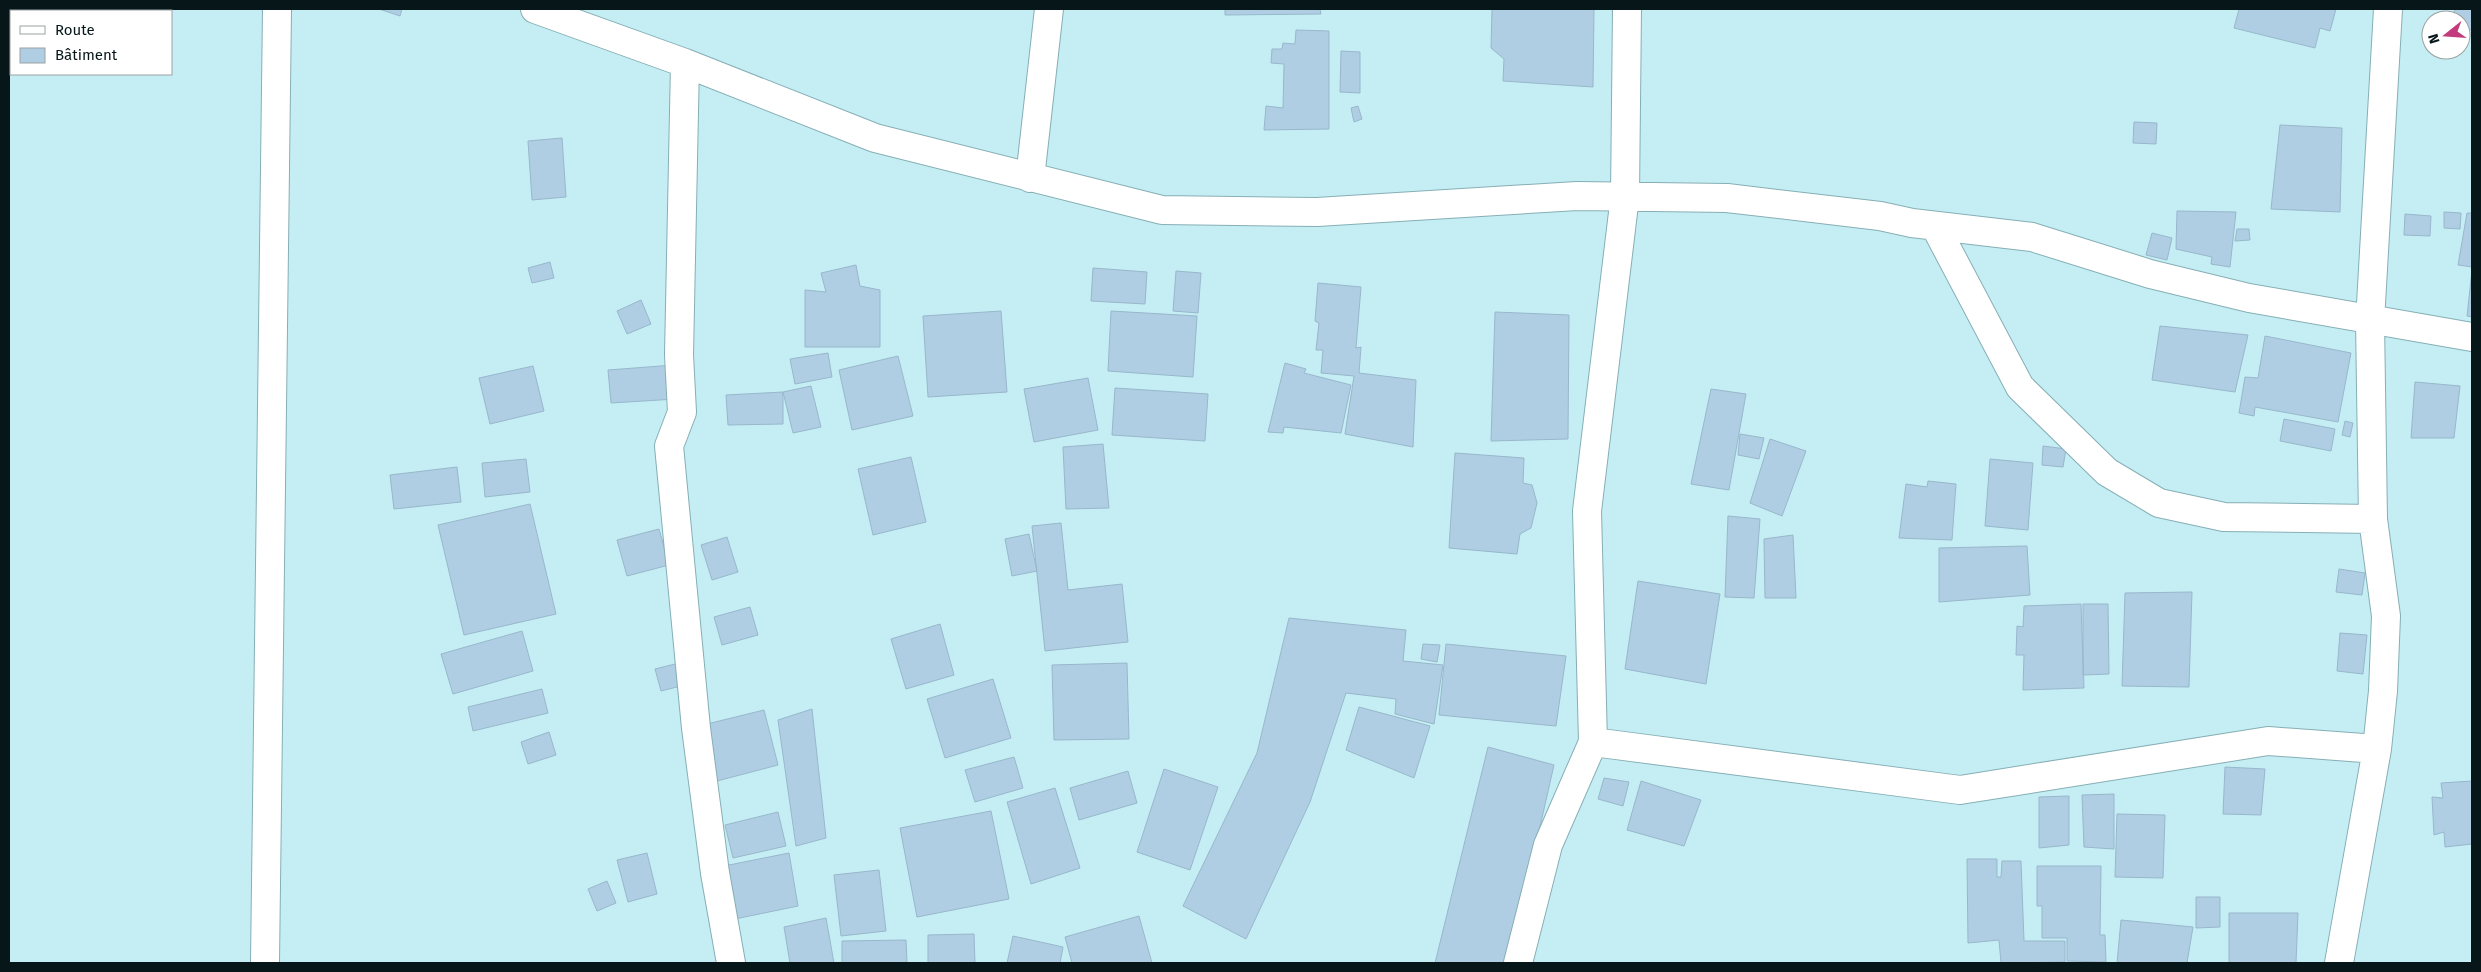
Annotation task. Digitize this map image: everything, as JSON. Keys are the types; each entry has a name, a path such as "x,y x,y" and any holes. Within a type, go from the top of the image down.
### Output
{"street":[{"path":"265,963 277,9"},
{"path":"535,9 684,63 875,138 1162,210 1316,212 1577,196 1727,198 1880,216 1923,224 2032,237 2159,276 2249,298 2370,321 2472,337"},
{"path":"1030,178 1049,9"},
{"path":"1518,963 1548,846 1593,742 1587,511 1625,196 1627,9"},
{"path":"2339,963 2377,749 2383,691 2386,616 2373,519 2370,321 2388,9"},
{"path":"684,63 679,355 682,412 669,446 696,728 715,873 731,963"},
{"path":"1923,224 2020,387 2107,472 2159,503 2224,517 2373,519"},
{"path":"1593,742 1960,790 2268,741 2377,749"}],"building":[{"path":"379,9 402,9 400,16"},
{"path":"1225,9 1320,9 1321,14 1225,15"},
{"path":"1492,9 1594,9 1593,87 1503,81 1504,59 1491,48"},
{"path":"2239,9 2336,9 2330,31 2320,28 2315,48 2234,28"},
{"path":"2472,9 2472,30 2471,10 2455,10"},
{"path":"1296,30 1329,31 1329,129 1264,130 1266,106 1283,108 1284,64 1271,63 1272,49 1282,49 1283,43 1295,44"},
{"path":"1341,51 1360,52 1360,93 1340,92"},
{"path":"1358,106 1362,119 1354,122 1351,108"},
{"path":"2134,122 2157,123 2156,144 2133,143"},
{"path":"2280,125 2342,128 2340,212 2271,209"},
{"path":"562,138 566,197 532,200 528,141"},
{"path":"2177,211 2236,212 2230,267 2211,264 2212,257 2176,249"},
{"path":"2444,212 2461,213 2460,229 2444,228"},
{"path":"2467,213 2472,213 2472,267 2458,265"},
{"path":"2405,214 2431,216 2430,236 2404,235"},
{"path":"2237,229 2249,229 2250,240 2235,241"},
{"path":"2152,233 2172,238 2167,260 2146,255"},
{"path":"550,262 554,278 532,283 528,268"},
{"path":"856,265 860,286 880,290 880,347 805,347 805,290 826,292 821,273"},
{"path":"1093,268 1147,272 1145,304 1091,301"},
{"path":"2472,270 2472,317 2467,316"},
{"path":"1176,271 1201,273 1198,313 1173,311"},
{"path":"1318,283 1361,287 1356,348 1361,347 1359,373 1416,380 1413,447 1345,434 1354,376 1321,373 1323,350 1316,350 1319,323 1315,321"},
{"path":"641,300 651,324 627,334 617,311"},
{"path":"1001,311 1007,392 928,397 923,316"},
{"path":"1111,311 1197,316 1193,377 1108,371"},
{"path":"1495,312 1569,315 1568,439 1491,441"},
{"path":"2160,326 2248,335 2235,392 2152,380"},
{"path":"2265,336 2351,353 2338,422 2255,407 2254,416 2239,413 2245,377 2258,378"},
{"path":"828,353 832,377 795,384 790,359"},
{"path":"898,356 913,416 852,430 839,370"},
{"path":"1285,363 1306,369 1304,373 1351,385 1341,433 1284,427 1283,433 1268,432"},
{"path":"674,365 676,399 611,403 608,370"},
{"path":"533,366 544,411 490,424 479,378"},
{"path":"1088,378 1098,430 1034,442 1024,389"},
{"path":"2415,382 2460,386 2454,438 2411,438"},
{"path":"811,386 821,427 793,433 783,392"},
{"path":"1115,388 1208,394 1205,441 1112,435"},
{"path":"1711,389 1746,394 1729,490 1691,484"},
{"path":"783,392 783,424 728,425 726,395"},
{"path":"2284,419 2335,429 2331,451 2280,441"},
{"path":"2345,421 2353,423 2350,437 2342,435"},
{"path":"1740,434 1764,438 1759,459 1738,455"},
{"path":"1770,439 1806,451 1782,516 1750,503"},
{"path":"1103,444 1109,508 1066,509 1063,447"},
{"path":"2043,446 2066,449 2063,467 2042,465"},
{"path":"1455,453 1524,458 1523,483 1532,485 1537,503 1531,528 1520,534 1517,554 1449,548"},
{"path":"911,457 926,522 873,535 858,469"},
{"path":"526,459 530,492 485,497 482,463"},
{"path":"1990,459 2033,463 2028,530 1985,526"},
{"path":"457,467 461,502 394,509 390,475"},
{"path":"1928,481 1956,484 1952,540 1899,538 1906,484 1927,487"},
{"path":"530,504 556,614 464,635 438,525"},
{"path":"1728,516 1760,519 1754,598 1725,597"},
{"path":"1061,523 1068,590 1122,584 1128,642 1045,651 1032,526"},
{"path":"659,529 669,565 627,576 617,540"},
{"path":"1029,534 1037,571 1012,576 1005,539"},
{"path":"1793,535 1796,598 1765,598 1764,539"},
{"path":"727,537 738,572 712,580 701,545"},
{"path":"2027,546 2030,595 1939,602 1939,548"},
{"path":"2339,569 2365,573 2362,595 2336,592"},
{"path":"1638,581 1720,594 1706,684 1625,669"},
{"path":"2192,592 2189,687 2122,686 2125,593"},
{"path":"2081,604 2084,688 2023,690 2024,655 2016,655 2017,626 2023,627 2024,606"},
{"path":"2083,604 2108,604 2109,674 2083,675"},
{"path":"750,607 758,635 722,645 714,617"},
{"path":"1289,618 1406,630 1403,661 1443,665 1434,724 1395,714 1396,699 1346,693 1310,802 1246,939 1183,906 1257,753"},
{"path":"940,624 954,675 906,689 891,639"},
{"path":"522,631 533,671 453,694 441,654"},
{"path":"2340,633 2367,635 2363,674 2337,671"},
{"path":"1423,644 1440,645 1437,662 1421,659"},
{"path":"1446,644 1566,656 1556,726 1439,715"},
{"path":"679,663 685,685 661,691 655,669"},
{"path":"1127,663 1129,739 1054,740 1052,665"},
{"path":"993,679 1011,738 945,758 927,699"},
{"path":"542,689 548,713 473,731 468,707"},
{"path":"1359,707 1430,726 1414,778 1346,750"},
{"path":"812,709 826,838 796,846 778,720"},
{"path":"764,710 778,765 717,781 703,725"},
{"path":"549,732 556,755 528,764 521,742"},
{"path":"1488,747 1554,765 1509,963 1435,963"},
{"path":"1014,757 1023,788 975,802 965,770"},
{"path":"2225,767 2265,769 2261,815 2223,814"},
{"path":"1164,769 1218,787 1190,870 1137,852"},
{"path":"1128,771 1137,803 1079,820 1070,788"},
{"path":"1604,778 1629,782 1623,806 1598,799"},
{"path":"1641,781 1701,800 1684,846 1627,830"},
{"path":"2472,781 2472,844 2445,847 2444,832 2434,835 2432,797 2443,798 2441,783"},
{"path":"1055,788 1080,868 1031,884 1007,802"},
{"path":"2114,794 2114,849 2084,847 2082,795"},
{"path":"2069,796 2069,845 2039,848 2039,797"},
{"path":"991,811 1009,899 917,917 900,828"},
{"path":"778,812 786,846 733,858 725,825"},
{"path":"2117,814 2165,815 2163,878 2115,877"},
{"path":"647,853 657,894 628,902 617,860"},
{"path":"789,853 798,906 735,919 724,866"},
{"path":"1967,859 1997,859 1997,877 2001,877 2002,861 2021,861 2024,941 2065,941 2065,962 2001,963 1999,940 1968,943"},
{"path":"2037,866 2101,866 2100,935 2105,935 2106,962 2067,961 2067,938 2042,938 2042,906 2037,906"},
{"path":"879,870 886,931 841,936 834,875"},
{"path":"607,881 616,903 597,911 588,889"},
{"path":"2196,897 2220,897 2220,927 2196,928"},
{"path":"2229,913 2298,913 2296,963 2229,963"},
{"path":"1139,916 1152,963 1072,963 1065,937"},
{"path":"826,918 834,963 790,963 784,927"},
{"path":"2121,920 2193,927 2187,963 2117,963"},
{"path":"974,934 975,963 928,963 928,935"},
{"path":"1013,936 1063,947 1060,963 1007,963"},
{"path":"906,940 907,963 842,963 842,941"}]}
